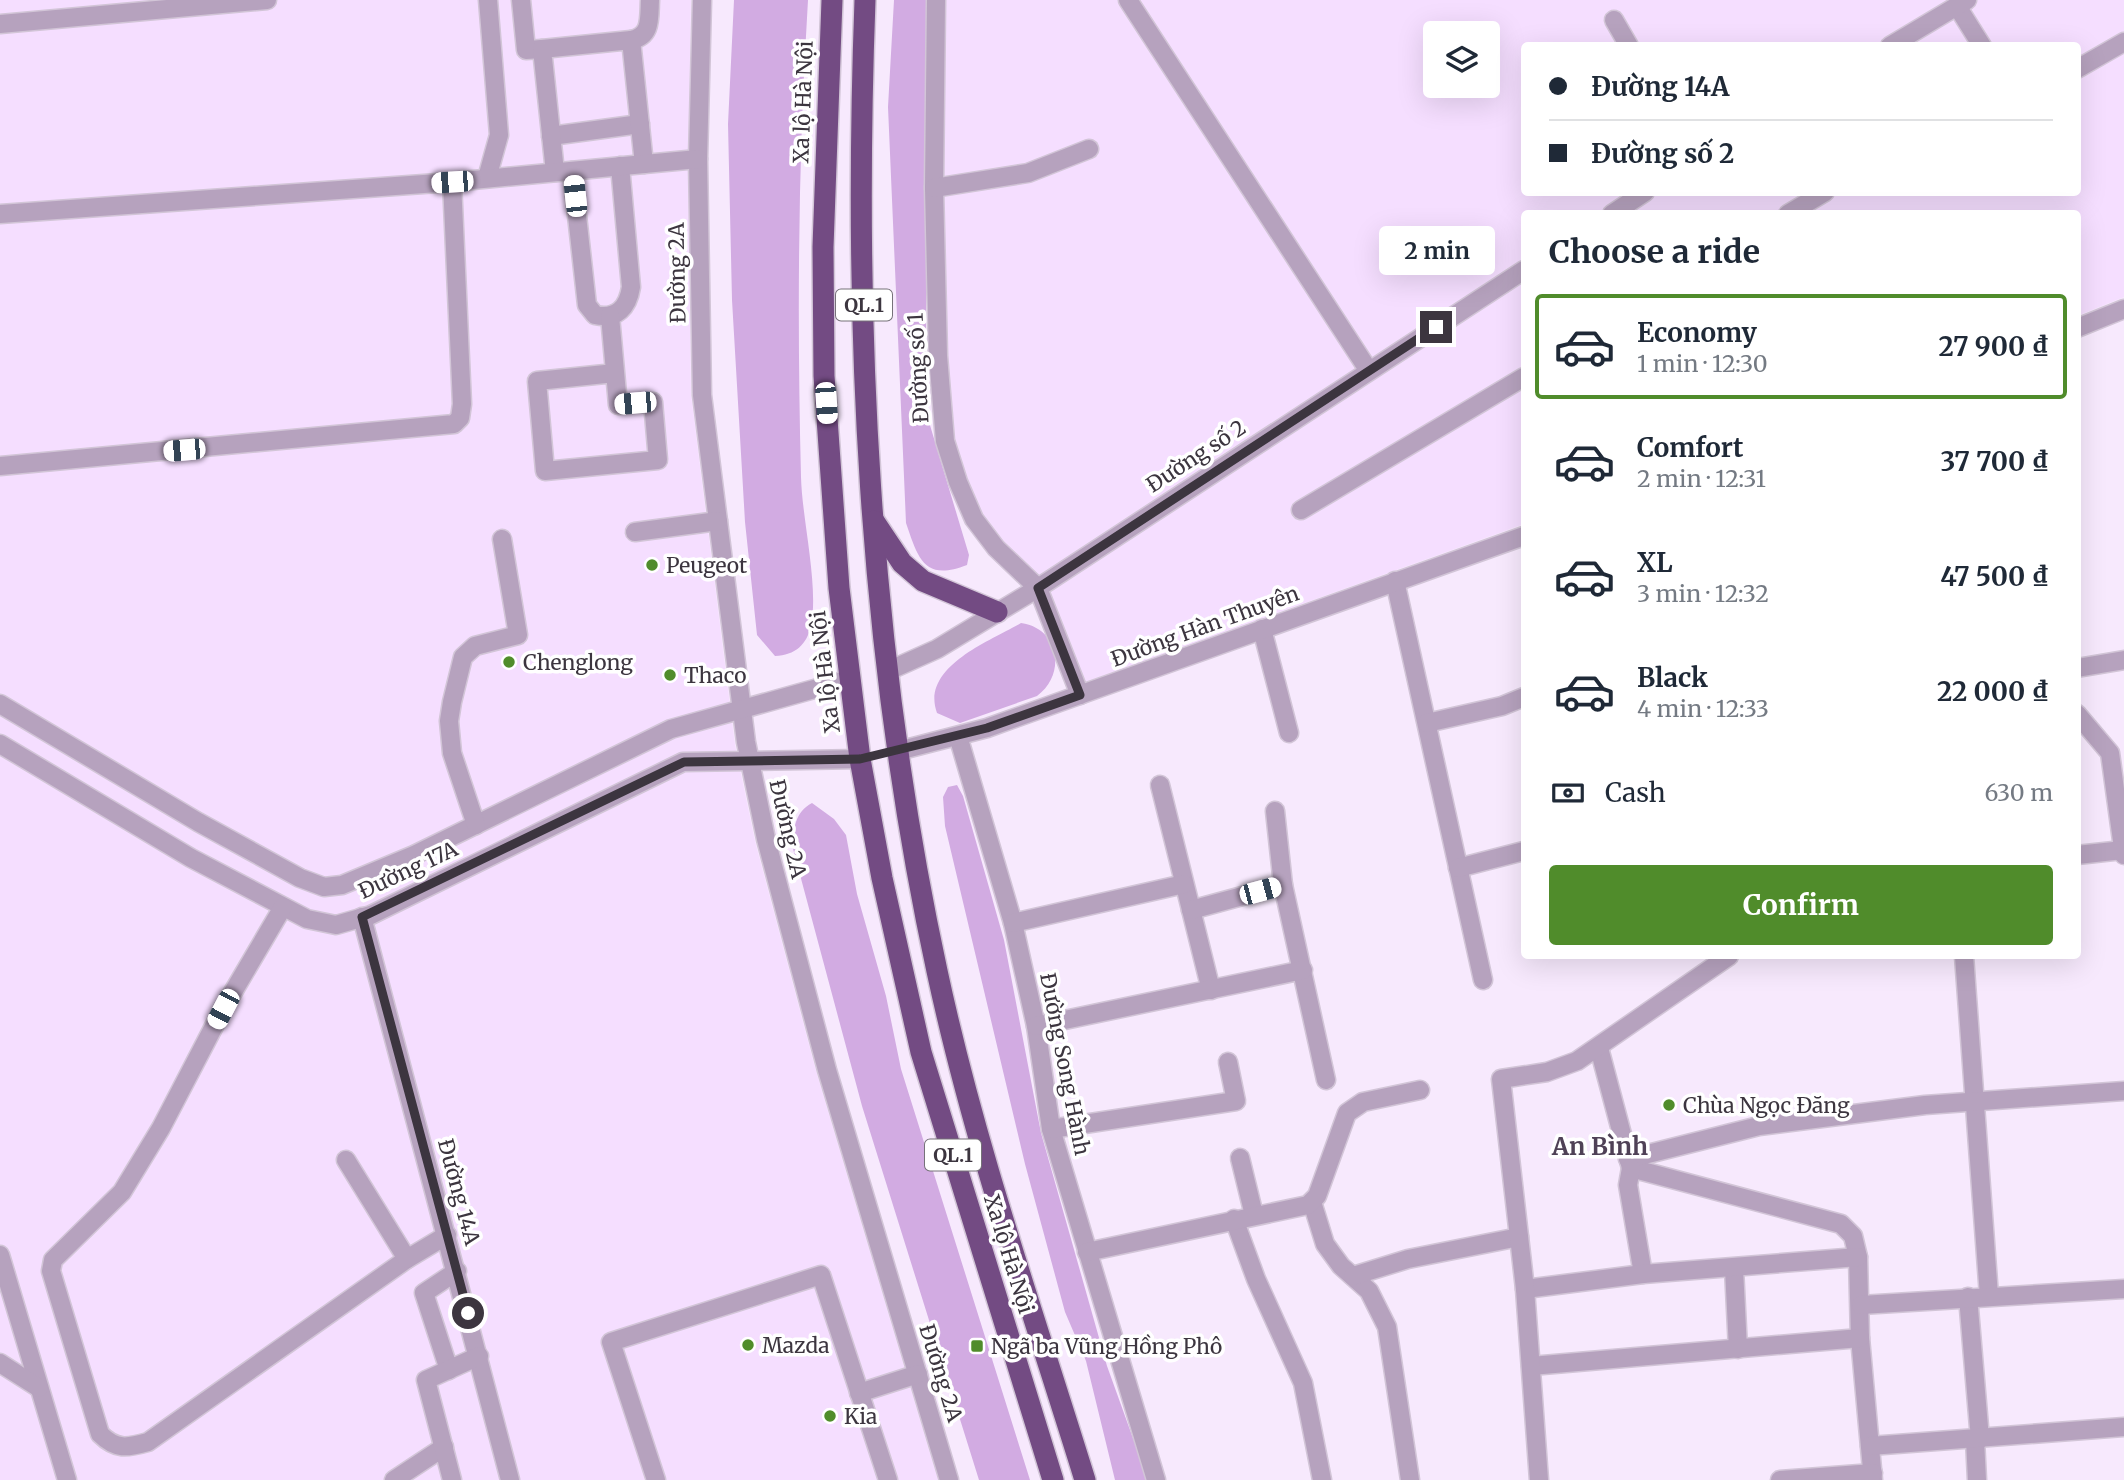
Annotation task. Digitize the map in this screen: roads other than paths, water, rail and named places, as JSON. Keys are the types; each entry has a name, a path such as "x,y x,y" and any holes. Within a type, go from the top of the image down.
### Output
{"highway":[{"name":"Xa lộ Hà Nội","path":"832,0 823,247 824,376 839,588 860,759 879,865 921,1052 1053,1480"},
{"name":"Xa lộ Hà Nội","path":"866,0 861,112 865,376 873,520 888,671 907,819 937,973 967,1091 1085,1480"},
{"path":"873,520 902,563 923,581 997,612"},
{"path":"850,679 888,671"},
{"path":"860,759 898,751"}],"street":[{"path":"0,24 267,0"},
{"path":"487,178 499,135 488,0"},
{"path":"521,0 526,50 640,38 648,30 650,0"},
{"name":"Đường 2A","path":"702,0 698,159 702,395 749,760 766,839 827,1070 950,1480"},
{"name":"Đường số 1","path":"936,0 933,188 938,356 945,441 958,482 974,519 996,548 1038,588 1080,695"},
{"path":"1129,0 1369,371"},
{"path":"1897,42 1962,3 1980,42"},
{"path":"1614,20 1627,42"},
{"path":"631,40 644,164"},
{"path":"2081,67 2124,42"},
{"path":"542,49 551,136 563,171 587,305 595,315 610,316 627,304 631,287 620,166"},
{"path":"551,136 640,124"},
{"path":"933,188 1028,173 1089,149"},
{"path":"0,214 452,182 698,159"},
{"path":"0,466 454,424 460,418 462,404 452,182"},
{"path":"1618,210 1639,196"},
{"path":"1794,210 1818,196"},
{"name":"Đường số 2","path":"888,671 937,649 1038,588 1521,272"},
{"path":"2081,326 2124,309"},
{"path":"610,316 618,405 653,402 658,460 545,471 537,381 615,373"},
{"path":"1301,510 1521,379"},
{"path":"635,532 718,521"},
{"name":"Đường Hàn Thuyên","path":"898,751 957,736 1080,695 1521,537"},
{"path":"477,825 455,768 450,742 450,720 463,657 475,646 518,635 502,539"},
{"path":"1395,581 1483,980"},
{"path":"1262,629 1289,733"},
{"path":"2081,667 2124,660"},
{"name":"Đường 17A","path":"0,704 198,822 300,878 324,887 342,885 364,877 477,825 671,729 850,679"},
{"path":"1427,723 1502,706 1521,698"},
{"path":"2081,719 2124,770"},
{"name":"Đường Song Hành","path":"957,736 1013,923 1036,1026 1051,1129 1156,1480"},
{"name":"Đường 17A","path":"0,744 191,858 306,919 336,925 362,917 684,762 860,759"},
{"path":"2081,855 2124,852 2110,753"},
{"path":"1160,785 1211,990"},
{"path":"1275,811 1283,885 1326,1080"},
{"path":"1458,867 1521,852"},
{"path":"1013,923 1184,884"},
{"path":"1191,910 1283,885"},
{"path":"283,907 223,1009 162,1128 122,1192 53,1260 51,1271 100,1434 111,1444 127,1448 148,1442 407,1259 447,1235"},
{"name":"Đường 14A","path":"362,917 510,1480"},
{"path":"1539,1480 1525,1289 1501,1079 1547,1072 1599,1048 1725,959"},
{"path":"1964,959 1989,1296"},
{"path":"1036,1026 1303,970"},
{"path":"1599,1048 1629,1164 1628,1185 1643,1274"},
{"path":"1051,1129 1236,1101 1228,1062"},
{"path":"1087,1252 1312,1202 1317,1196 1346,1113 1363,1102 1420,1090"},
{"path":"1629,1164 1759,1126 1925,1105 2124,1091"},
{"path":"1240,1158 1254,1216"},
{"path":"346,1160 407,1259"},
{"path":"1629,1164 1841,1224 1853,1236 1858,1257 1860,1338 1873,1476 1780,1480"},
{"path":"1312,1202 1325,1244 1369,1291 1387,1327 1410,1480"},
{"path":"1234,1219 1256,1279 1303,1383 1322,1480"},
{"path":"1353,1276 1431,1253 1519,1237"},
{"path":"0,1255 39,1388 59,1444 67,1480"},
{"path":"1525,1289 1643,1274 1734,1269 1858,1257"},
{"path":"1734,1269 1738,1349"},
{"path":"449,1370 424,1293 457,1271"},
{"path":"656,1480 611,1342 821,1275 888,1480"},
{"path":"1861,1305 2124,1289"},
{"path":"1968,1297 1978,1440 1977,1480"},
{"path":"1531,1366 1860,1338"},
{"path":"452,1480 426,1380 479,1356"},
{"path":"0,1363 39,1388"},
{"path":"859,1393 918,1374"},
{"path":"1870,1446 2124,1427"},
{"path":"394,1480 444,1447"}],"place":[{"name":"Peugeot","path":"652,565"},
{"name":"Chenglong","path":"509,662"},
{"name":"Thaco","path":"670,675"},
{"name":"Chùa Ngọc Đăng","path":"1669,1105"},
{"name":"Mazda","path":"748,1345"},
{"name":"Ngã ba Vũng Hồng Phô","path":"977,1346"},
{"name":"Kia","path":"830,1416"}],"district":[{"name":"An Bình","path":"1600,1146"}]}
